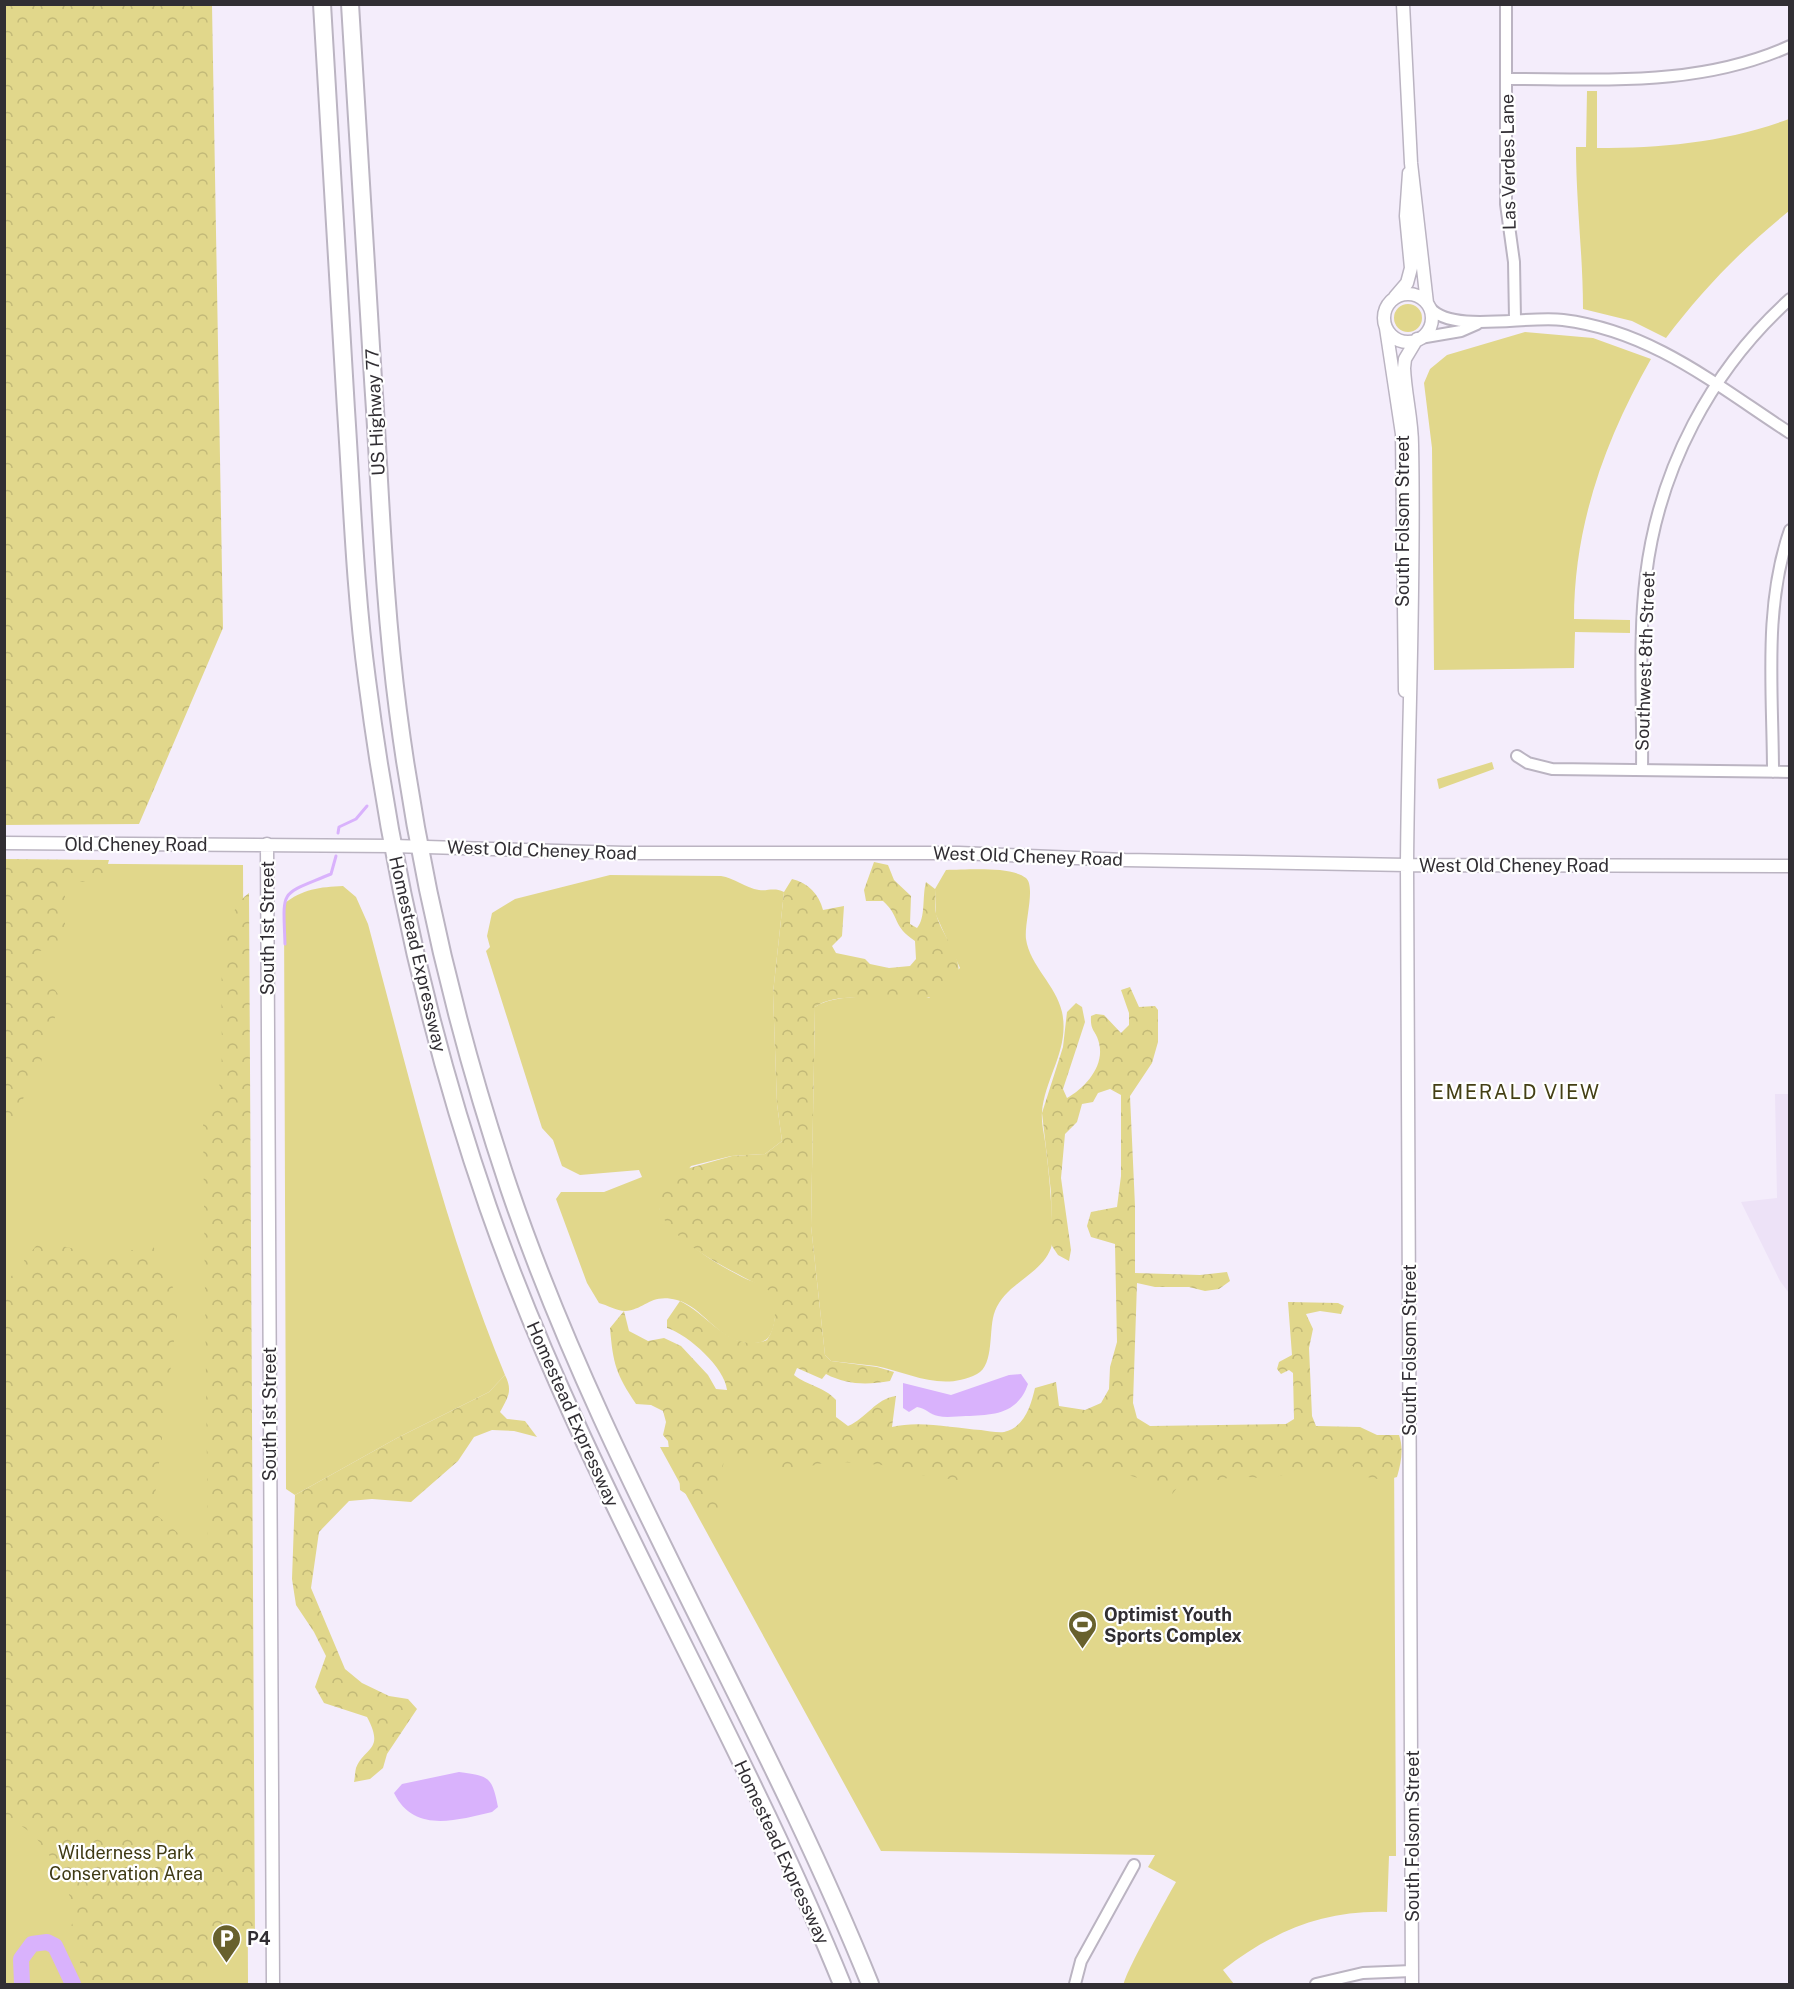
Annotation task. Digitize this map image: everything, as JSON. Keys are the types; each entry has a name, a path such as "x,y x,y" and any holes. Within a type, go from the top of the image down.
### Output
{"highway":[{"name":"US Highway 77","path":"322,4 358,595 366,676 388,812"},
{"name":"US Highway 77","path":"350,4 384,564 398,711 416,817"},
{"name":"Homestead Expressway","path":"388,812 419,972 441,1054 487,1205 518,1288 580,1435 769,1819 842,1984"},
{"name":"Homestead Expressway","path":"416,817 420,847 462,1036 497,1152 542,1278 604,1425 812,1849 870,1984"}],"street":[{"path":"1403,4 1411,163 1428,306 1429,328 1419,339"},
{"name":"Las Verdes Lane","path":"1506,4 1506,204 1514,262 1515,318"},
{"path":"1506,78 1688,76 1745,63 1790,46"},
{"path":"1411,163 1406,216 1412,268 1407,283 1384,312 1386,328 1396,338 1403,341 1461,331 1480,323"},
{"path":"1394,298 1400,295 1415,295 1449,321 1480,323 1515,318 1549,318 1584,322 1628,335 1668,354 1790,433"},
{"name":"Southwest 8th Street","path":"1642,770 1643,600 1653,530 1671,471 1715,385 1764,323 1790,298"},
{"name":"South Folsom Street","path":"1386,328 1402,434 1402,673 1408,715"},
{"name":"South Folsom Street","path":"1412,1984 1407,865 1408,715 1412,672 1412,443 1404,368 1405,359 1419,339"},
{"path":"1773,772 1773,616 1780,562 1790,530"},
{"path":"1517,756 1528,763 1552,769 1790,772"},
{"name":"Old Cheney Road","path":"4,843 267,844"},
{"name":"West Old Cheney Road","path":"267,844 624,853 959,853 1125,860 1407,865 1790,866"},
{"name":"South 1st Street","path":"267,844 273,1984"},
{"path":"1075,1984 1081,1961 1134,1865"},
{"path":"1316,1984 1333,1982 1363,1973 1412,1971"}],"shaded area":[{"path":"1775,1094 1789,1094 1789,1293 1780,1281 1741,1202 1777,1198"},
{"path":"1021,1374 1028,1384 1024,1394 1018,1402 1003,1411 976,1416 945,1417 917,1407 909,1412 903,1408 903,1383 951,1395 1009,1375"},
{"path":"459,1772 477,1775 488,1780 494,1789 498,1807 492,1812 479,1815 437,1821 413,1814 403,1806 394,1793 402,1784"}],"green space":[{"path":"4,5 212,5 223,628 139,824 5,825"},
{"path":"1587,91 1597,91 1597,148 1646,147 1694,142 1742,133 1789,119 1789,211 1724,270 1666,338 1632,321 1583,309 1576,147 1586,147"},
{"path":"1408,304 1418,308 1422,318 1418,328 1408,332 1398,328 1394,318 1398,308"},
{"path":"1525,332 1593,338 1651,359 1634,390 1606,452 1595,484 1586,517 1575,584 1574,619 1630,620 1630,633 1575,632 1574,668 1434,670 1432,448 1424,383 1430,369 1447,355"},
{"path":"1492,762 1494,769 1439,789 1437,779"},
{"path":"5,859 109,860 103,882 76,882 65,895 65,939 38,952 38,967 61,998 41,1062 5,1136"},
{"path":"874,862 888,865 894,880 911,896 910,924 917,928 922,919 926,882 935,889 936,914 956,958 959,974 956,981 944,992 929,998 848,998 830,1000 815,1007 811,1226 825,1355 831,1361 877,1367 894,1372 890,1381 873,1383 849,1382 826,1374 822,1379 797,1368 794,1375 832,1396 836,1400 836,1417 848,1426 882,1401 896,1396 892,1427 925,1424 999,1432 1011,1429 1022,1420 1029,1408 1035,1388 1056,1382 1059,1406 1085,1410 1101,1403 1109,1389 1110,1367 1117,1342 1115,1244 1091,1237 1087,1226 1091,1212 1117,1207 1121,1176 1121,1095 1110,1089 1098,1093 1093,1102 1082,1104 1077,1122 1065,1134 1061,1178 1071,1250 1069,1261 1058,1255 1052,1246 1051,1192 1042,1113 1063,1047 1067,1012 1076,1003 1082,1007 1085,1022 1063,1089 1067,1098 1087,1082 1099,1060 1099,1043 1091,1025 1091,1016 1104,1015 1121,1033 1129,1025 1129,1013 1121,990 1130,987 1139,1007 1155,1006 1158,1010 1158,1042 1152,1063 1130,1096 1135,1206 1135,1273 1200,1275 1227,1272 1230,1281 1219,1289 1205,1291 1189,1287 1155,1287 1137,1283 1133,1403 1137,1418 1150,1426 1286,1424 1294,1419 1293,1373 1289,1370 1281,1374 1277,1369 1279,1362 1292,1355 1288,1302 1338,1303 1344,1306 1341,1314 1320,1311 1306,1314 1313,1329 1309,1348 1312,1416 1316,1426 1360,1427 1377,1435 1399,1435 1401,1456 1397,1477 1370,1478 1354,1472 1353,1466 1341,1471 1296,1471 1269,1479 1238,1476 1177,1488 1169,1498 1158,1495 1138,1478 1118,1472 1075,1465 1043,1472 987,1471 957,1480 900,1472 882,1465 831,1461 786,1472 771,1464 741,1459 724,1461 722,1470 725,1477 721,1489 721,1515 711,1515 704,1506 680,1490 679,1470 670,1457 668,1441 663,1435 666,1422 663,1411 651,1405 636,1404 629,1394 617,1368 610,1328 624,1311 629,1331 648,1341 664,1338 681,1346 708,1375 716,1389 727,1390 720,1372 704,1353 667,1328 667,1320 680,1301 731,1338 754,1343 767,1340 770,1335 775,1309 770,1291 721,1265 683,1240 669,1226 660,1211 658,1196 672,1173 732,1156 765,1154 782,1141 777,1104 773,993 784,892 792,879 812,890 823,910 844,906 842,936 832,946 836,953 865,959 870,964 889,968 910,966 916,959 915,941 902,930 889,907 883,901 866,901 864,890"},
{"name":"Wilderness Park Conservation Area","path":"5,863 243,865 248,1984 5,1984"},
{"path":"946,870 1000,870 1026,878 1030,889 1026,932 1028,949 1059,1002 1064,1025 1060,1051 1042,1112 1051,1203 1053,1238 1051,1248 1040,1265 1000,1301 993,1318 989,1355 983,1369 964,1379 939,1381 876,1366 831,1361 825,1355 811,1226 815,1007 825,1002 853,997 929,998 960,968 936,915 935,889"},
{"path":"610,875 721,876 754,889 784,892 773,993 777,1104 782,1141 765,1154 731,1156 691,1166 659,1208 675,1230 695,1248 730,1271 771,1291 775,1306 774,1325 768,1338 760,1342 746,1343 727,1336 695,1309 677,1300 668,1298 654,1300 638,1308 625,1311 599,1303 587,1283 556,1199 561,1192 604,1192 642,1177 639,1170 580,1175 562,1166 553,1140 542,1128 486,951 490,947 487,936 492,913 515,899"},
{"path":"343,886 356,897 368,924 446,1209 505,1375 489,1392 397,1438 295,1495 286,1489 284,904 312,890"},
{"name":"Wilderness Park Conservation Area","path":"249,893 255,1941 209,1945 206,1984 91,1984 68,1939 75,1912 61,1871 34,1835 5,1814 5,1284 40,1241 110,1257 152,1244 179,1300 153,1512 208,1558 203,1116 219,1088 223,955 228,929 236,908"},
{"path":"505,1375 509,1385 509,1394 500,1412 507,1419 525,1421 537,1437 514,1431 492,1430 474,1437 458,1461 411,1502 372,1499 349,1501 319,1532 311,1588 345,1669 362,1683 389,1696 408,1699 417,1709 387,1754 383,1768 370,1779 354,1782 356,1768 372,1747 374,1736 367,1717 324,1703 315,1687 326,1656 314,1632 296,1605 292,1579 295,1495 397,1438 489,1392"},
{"name":"Optimist Youth Sports Complex","path":"1394,1446 1396,1856 1389,1856 1387,1912 1364,1912 1321,1919 1280,1934 1223,1970 1234,1984 1124,1984 1138,1952 1176,1882 1148,1867 1155,1855 881,1851 660,1447"}],"waterway":[{"path":"338,833 339,827 356,819 367,806"},
{"path":"285,944 284,912 288,896 302,886 331,874 336,856"},
{"path":"22,1984 21,1959 32,1944 47,1942 55,1946 73,1984"}],"place":[{"name":"Optimist Youth Sports Complex","path":"1083,1650"},
{"name":"P4","path":"226,1964"}],"district":[{"name":"EMERALD VIEW","path":"1516,1092"}]}
